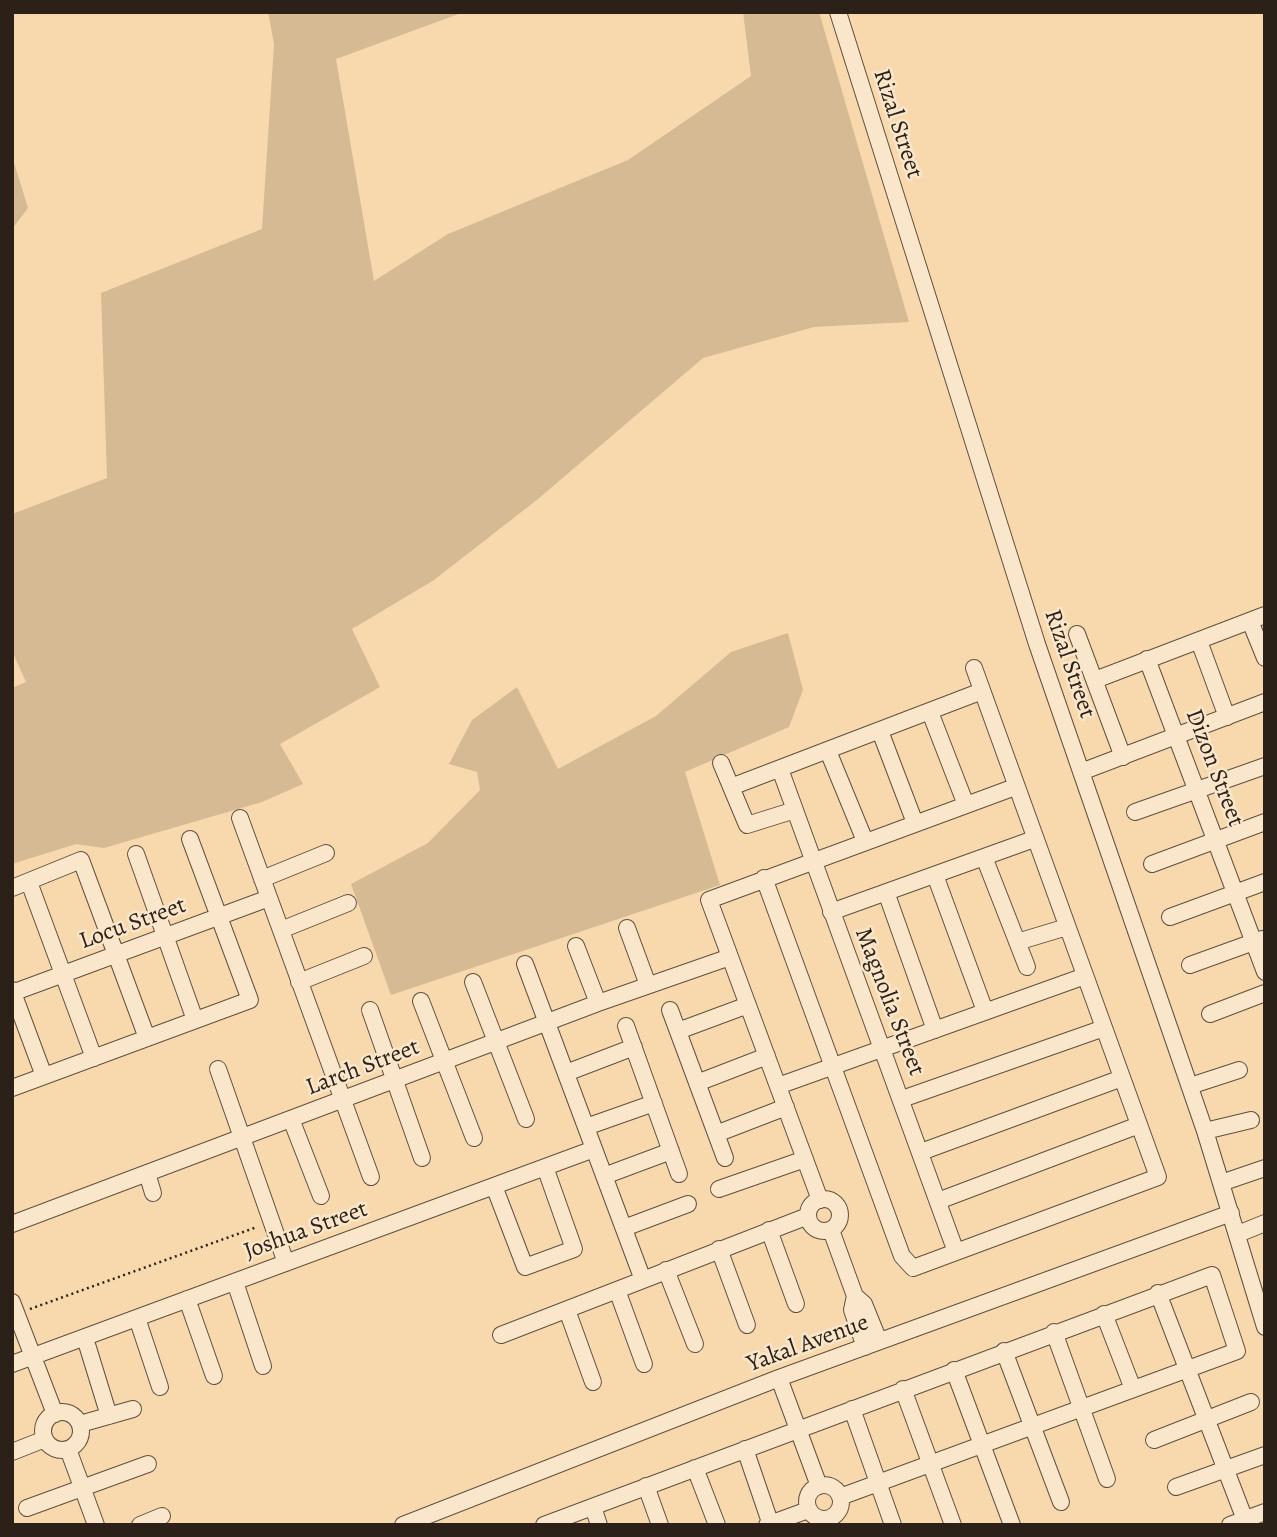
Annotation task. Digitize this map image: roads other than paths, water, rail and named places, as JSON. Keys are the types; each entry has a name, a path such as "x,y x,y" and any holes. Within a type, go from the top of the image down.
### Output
{"street":[{"name":"Rizal Street","path":"838,12 1037,644 1190,1086 1238,1234 1258,1277 1265,1327"},
{"path":"1095,680 1258,618 1265,658"},
{"path":"1077,634 1123,757"},
{"path":"1199,641 1227,717"},
{"name":"Dizon Street","path":"1147,659 1237,893 1260,940 1265,972"},
{"path":"764,878 902,1256 913,1268 1158,1177 974,668"},
{"path":"732,787 982,691"},
{"path":"1081,772 1265,702"},
{"path":"930,712 966,805"},
{"path":"880,731 915,823"},
{"path":"828,751 865,841"},
{"path":"721,763 747,825 795,810"},
{"path":"1135,812 1265,766"},
{"name":"Magnolia Street","path":"780,769 956,1252"},
{"path":"820,1199 709,900 1015,787"},
{"path":"240,818 371,1177"},
{"path":"1152,864 1265,822"},
{"path":"12,1088 250,1000 190,839"},
{"path":"831,912 1034,839"},
{"path":"262,879 326,853"},
{"path":"136,854 195,1020"},
{"path":"984,857 1027,967"},
{"path":"12,888 81,860 147,1038"},
{"path":"935,874 985,1011"},
{"path":"30,881 94,1058"},
{"path":"1170,918 1265,882"},
{"path":"886,892 935,1030"},
{"name":"Locu Street","path":"13,992 269,898"},
{"path":"281,930 348,903"},
{"path":"1017,942 1067,927"},
{"path":"627,928 648,985"},
{"path":"1190,965 1260,940"},
{"path":"576,946 598,1003"},
{"path":"299,982 363,956"},
{"name":"Larch Street","path":"12,1224 147,1173 177,1156 243,1137 598,1003 730,957"},
{"path":"525,964 643,1280"},
{"path":"778,1087 1085,976"},
{"path":"473,982 526,1119"},
{"path":"13,992 44,1076"},
{"path":"1210,1014 1265,993"},
{"path":"421,1001 474,1138"},
{"path":"678,1031 748,1005"},
{"path":"370,1010 422,1158"},
{"path":"670,1010 725,1158"},
{"path":"626,1026 679,1174"},
{"path":"902,1099 1104,1028"},
{"path":"566,1073 634,1047"},
{"path":"697,1083 767,1056"},
{"path":"218,1069 286,1263"},
{"path":"1190,1086 1239,1070"},
{"path":"921,1152 1122,1077"},
{"path":"586,1127 654,1103"},
{"path":"716,1134 786,1107"},
{"path":"291,1119 321,1196"},
{"path":"1205,1131 1251,1120"},
{"path":"938,1201 1139,1125"},
{"name":"Joshua Street","path":"12,1364 594,1149"},
{"path":"604,1175 671,1151"},
{"path":"719,1189 805,1159"},
{"path":"494,1186 525,1267 574,1250 545,1167"},
{"path":"1221,1183 1265,1168"},
{"path":"147,1173 153,1193"},
{"path":"820,1199 835,1203 839,1210 837,1225 831,1230 816,1229 808,1216 811,1206 820,1199"},
{"path":"624,1228 688,1204"},
{"name":"Yakal Avenue","path":"403,1525 425,1521 779,1378 1231,1213"},
{"path":"501,1335 808,1216"},
{"path":"1238,1234 1265,1223"},
{"path":"769,1230 796,1304"},
{"path":"831,1230 855,1296 864,1304 872,1344"},
{"path":"719,1249 747,1325"},
{"path":"666,1270 695,1344"},
{"path":"544,1525 1212,1275 1237,1351 840,1497"},
{"path":"235,1282 263,1366"},
{"path":"617,1290 644,1364"},
{"path":"1158,1293 1225,1469 1240,1523 1265,1512"},
{"path":"187,1300 214,1376"},
{"path":"15,1308 18,1335 33,1356 55,1414"},
{"path":"566,1310 593,1382"},
{"path":"1104,1314 1133,1389"},
{"path":"137,1318 160,1387"},
{"path":"1054,1332 1107,1479"},
{"path":"85,1338 109,1416"},
{"path":"1004,1351 1061,1502"},
{"path":"954,1370 1012,1525"},
{"path":"779,1378 819,1486"},
{"path":"903,1390 953,1525"},
{"path":"1154,1440 1251,1402"},
{"path":"80,1424 133,1409"},
{"path":"852,1409 892,1525"},
{"path":"55,1414 70,1414 80,1424 79,1439 68,1449 54,1448 45,1439 46,1422 55,1414"},
{"path":"12,1452 45,1439"},
{"path":"68,1449 96,1525"},
{"path":"745,1449 770,1524 808,1510"},
{"path":"1176,1487 1265,1455"},
{"path":"27,1508 148,1464"},
{"path":"695,1468 717,1525"},
{"path":"646,1486 660,1525"},
{"path":"819,1486 833,1488 840,1497 839,1510 831,1522 815,1517 808,1510 808,1495 819,1486"},
{"path":"593,1507 599,1525"},
{"path":"140,1525 162,1516"}]}
